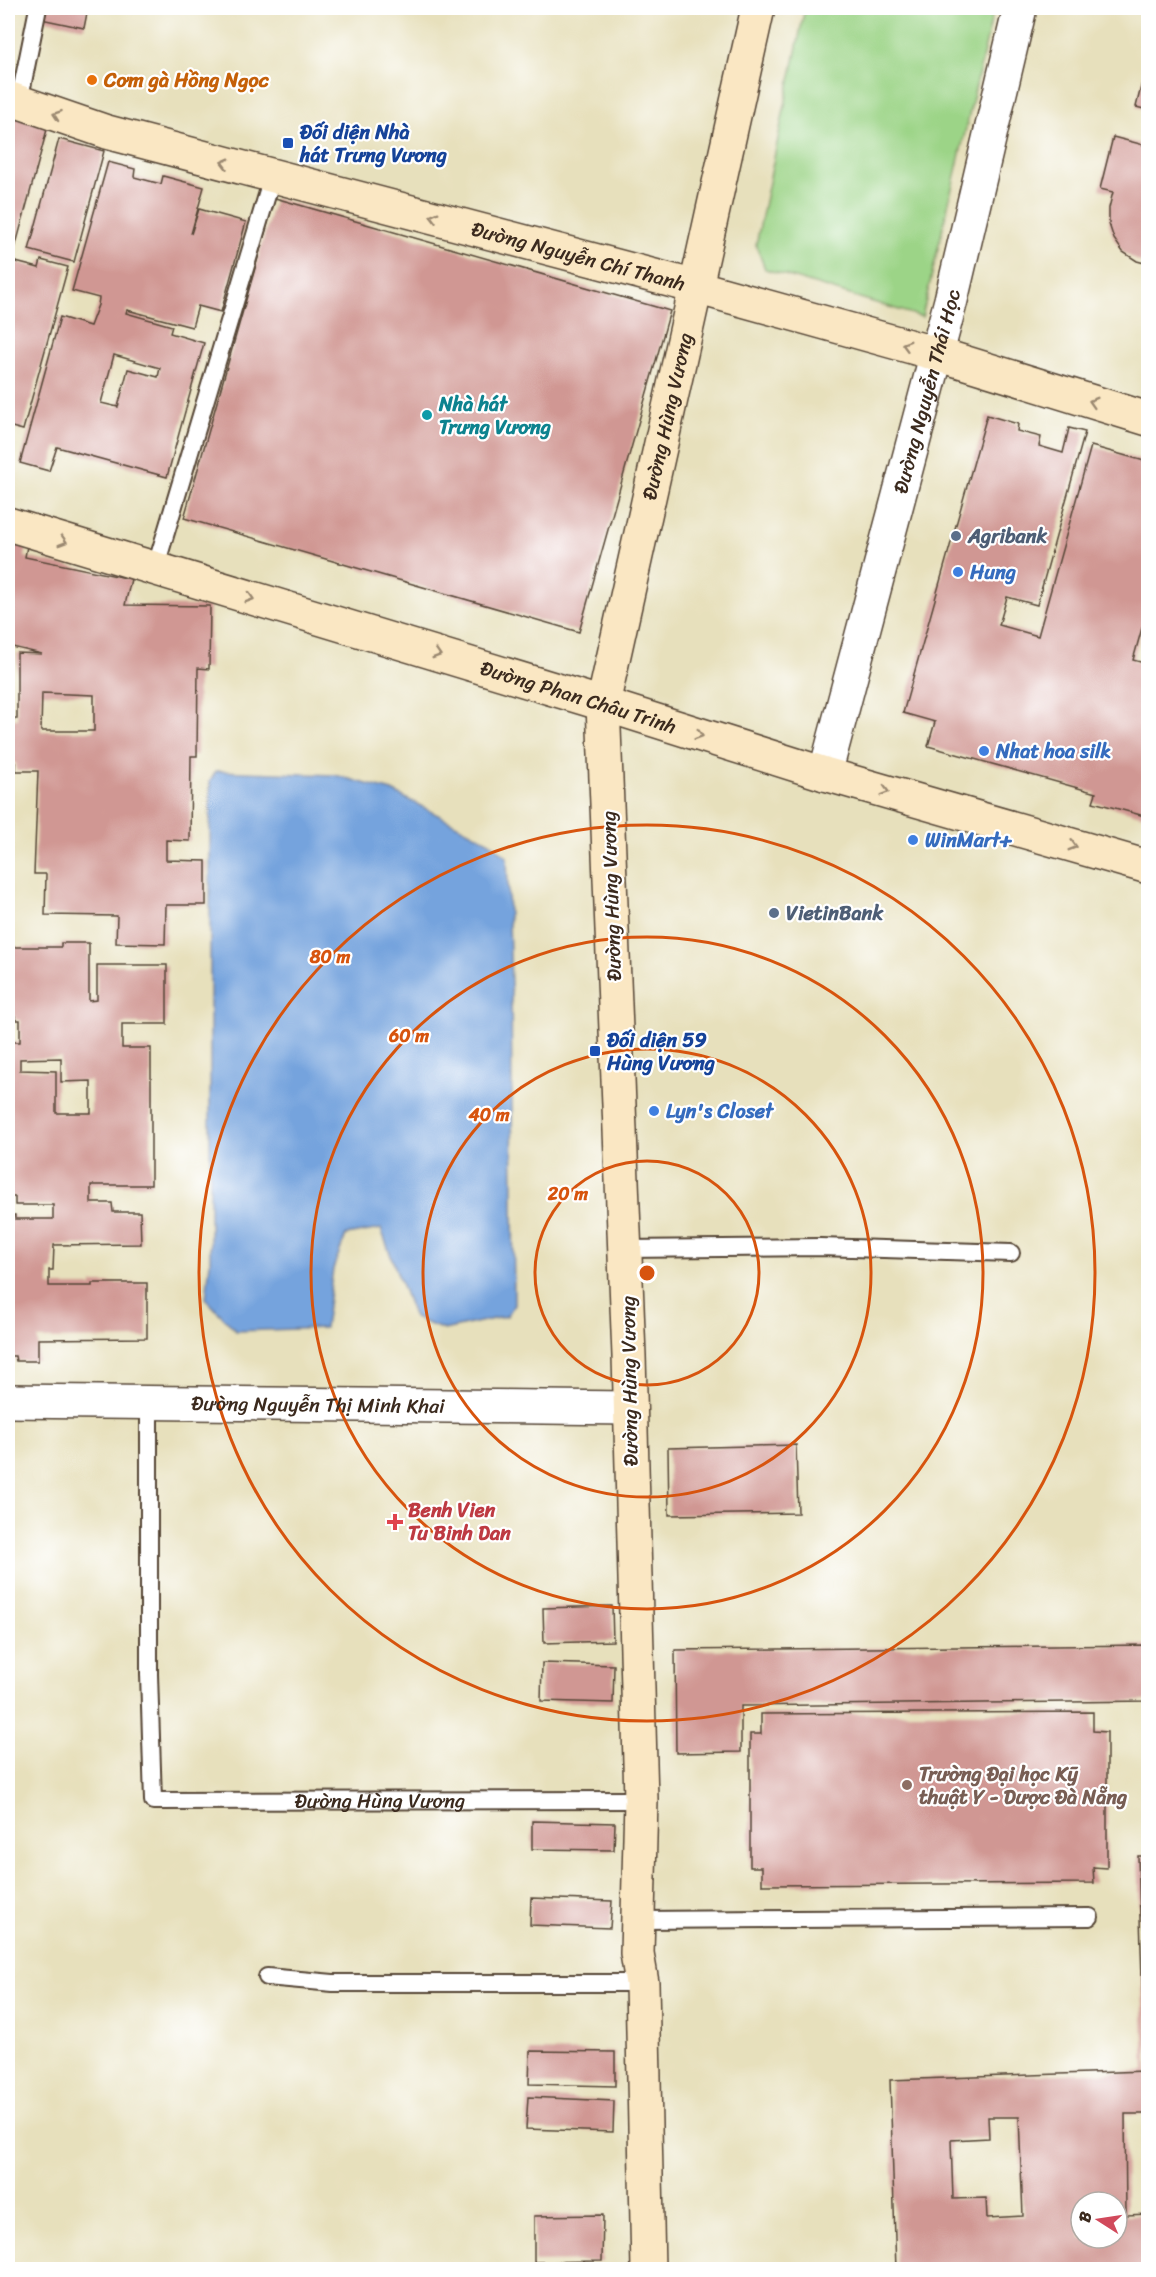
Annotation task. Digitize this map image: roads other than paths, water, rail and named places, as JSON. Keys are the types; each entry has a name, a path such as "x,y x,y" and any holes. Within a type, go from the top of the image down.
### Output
{"street":[{"name":"Đường Hùng Vương","path":"648,2270 642,1983 638,1953 641,1800 630,1408 603,704 758,8"},
{"name":"Đường Nguyễn Thái Học","path":"825,774 951,300 1020,8"},
{"name":"Đường Nguyễn Chí Thanh","path":"13,100 107,132 696,287 937,354 1149,419"},
{"name":"Đường Phan Châu Trinh","path":"8,524 603,704 825,774 1149,867"},
{"name":"Đường Nguyễn Thị Minh Khai","path":"8,1401 630,1408"}],"lane":[{"path":"13,100 38,8"},
{"path":"155,569 273,175"},
{"path":"625,1249 820,1246 1011,1254"},
{"name":"Đường Hùng Vương","path":"149,1402 149,1674 153,1801 641,1800"},
{"path":"638,1920 1090,1917"},
{"path":"267,1977 333,1983 642,1983"}],"water":[{"path":"216,771 335,775 392,791 490,842 507,857 511,984 514,1305 507,1316 444,1330 414,1318 381,1229 346,1235 333,1269 325,1328 236,1331 206,1299 210,1262 210,781"}],"place":[{"name":"Cơm gà Hồng Ngọc","path":"92,80"},
{"name":"Đối diện Nhà hát Trưng Vương","path":"288,143"},
{"name":"Nhà hát Trưng Vương","path":"427,415"},
{"name":"Agribank","path":"956,536"},
{"name":"Hung","path":"958,572"},
{"name":"Nhat hoa silk","path":"984,751"},
{"name":"WinMart+","path":"913,840"},
{"name":"VietinBank","path":"774,913"},
{"name":"Đối diện 59 Hùng Vương","path":"595,1051"},
{"name":"Lyn's Closet","path":"654,1111"},
{"name":"Benh Vien Tu Binh Dan","path":"395,1522"},
{"name":"Trường Đại học Kỹ thuật Y - Dược Đà Nẵng","path":"907,1785"}]}
